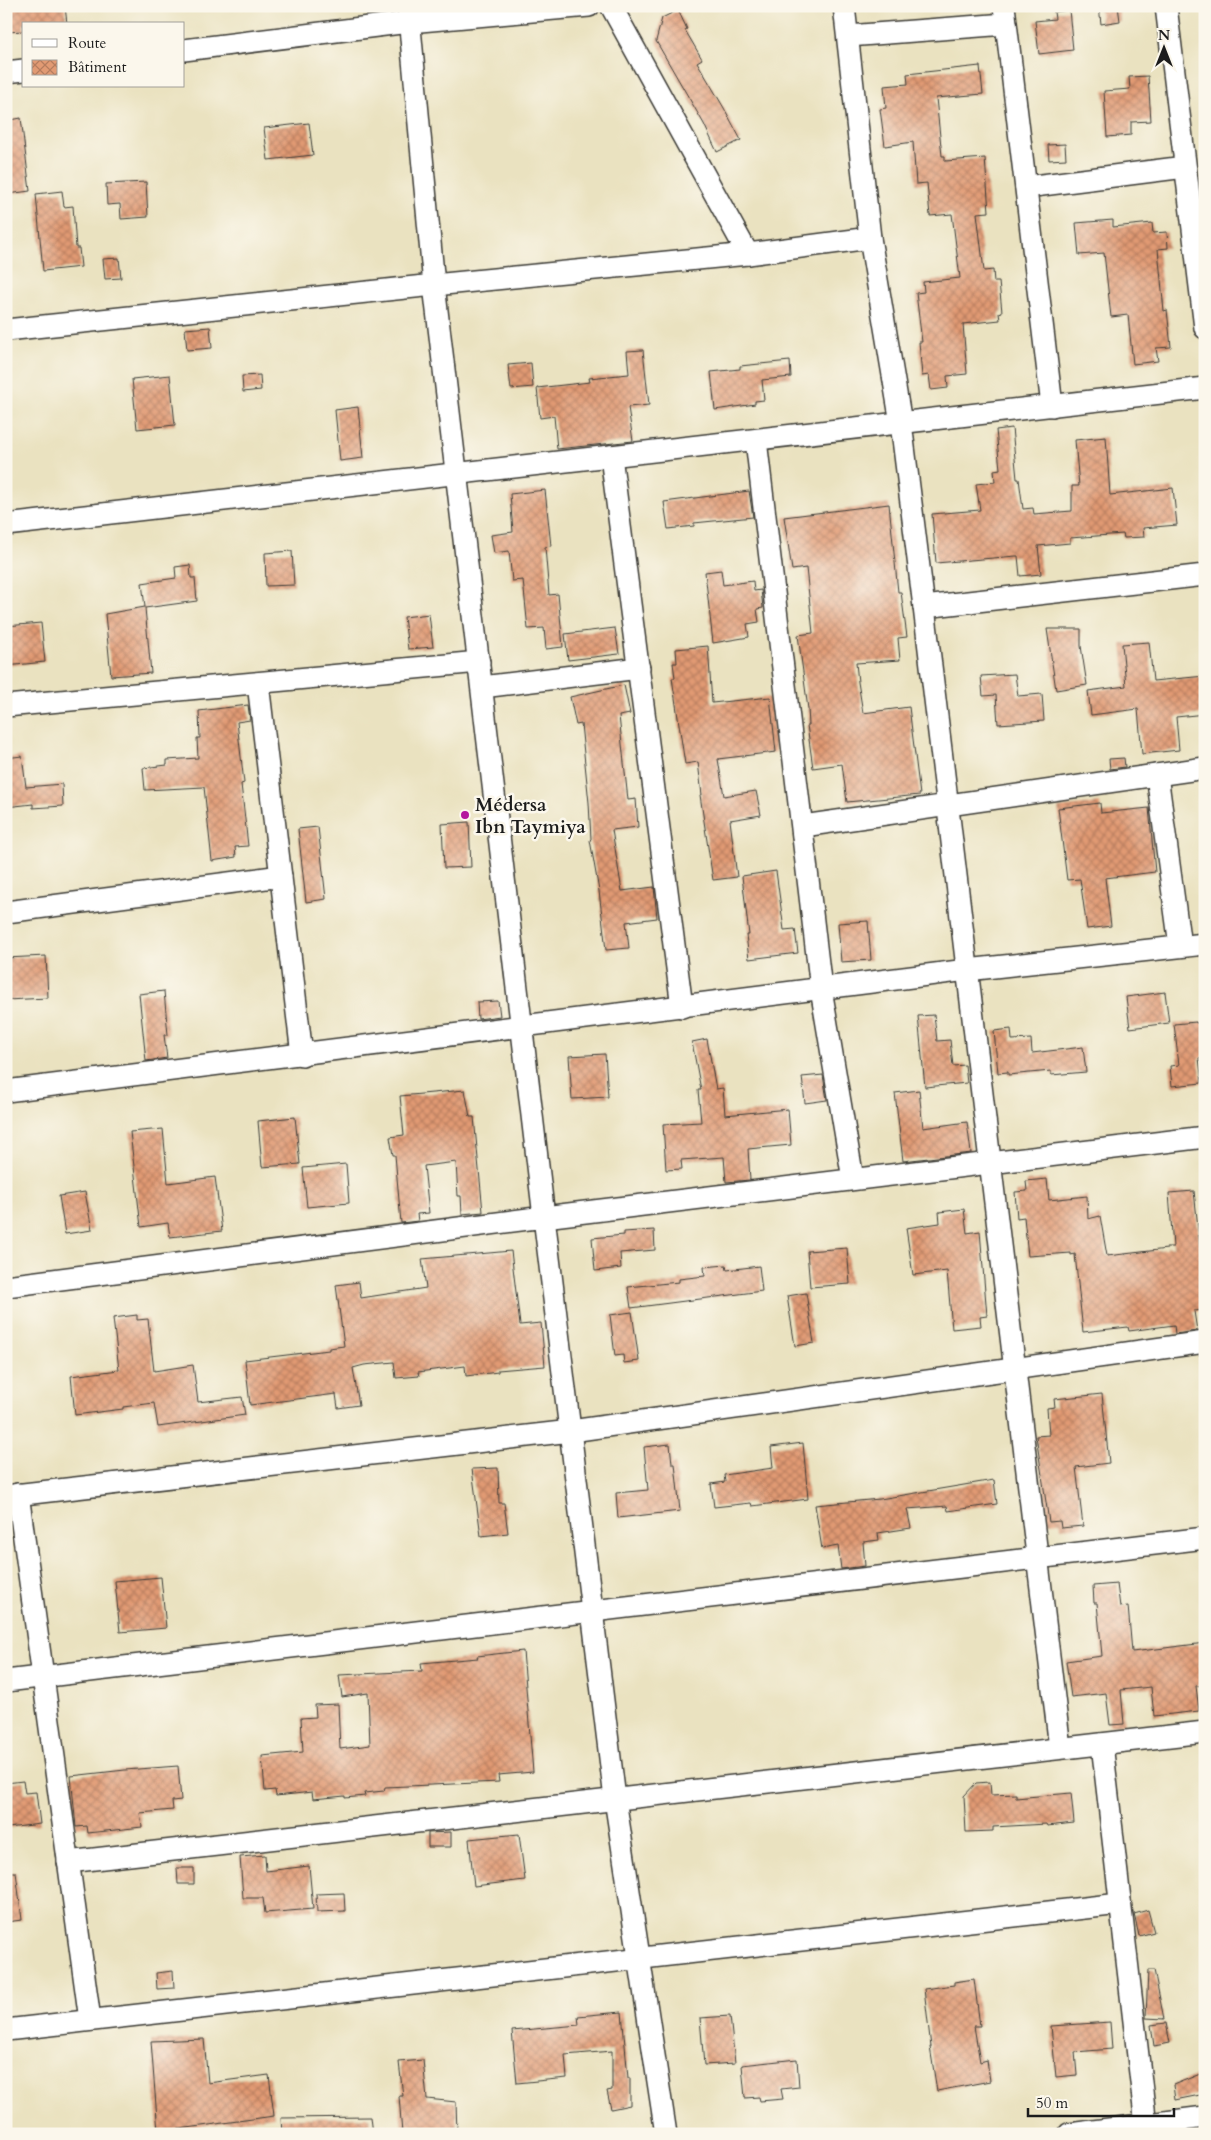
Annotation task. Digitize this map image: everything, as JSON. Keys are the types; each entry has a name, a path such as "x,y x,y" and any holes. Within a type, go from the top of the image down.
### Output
{"street":[{"path":"185,50 409,14 589,6"},
{"path":"611,6 748,254"},
{"path":"844,6 870,238 901,423 924,607 1060,1748"},
{"path":"1166,6 1186,167 1197,203 1205,328"},
{"path":"409,14 434,285 544,1217 615,1800 641,1958 666,2134"},
{"path":"848,36 1005,15 1052,406"},
{"path":"6,72 22,70"},
{"path":"1026,186 1186,167"},
{"path":"6,330 748,254 870,238"},
{"path":"6,525 1205,388"},
{"path":"756,440 821,989 853,1179"},
{"path":"611,456 682,1007"},
{"path":"924,607 1205,575"},
{"path":"6,706 479,662"},
{"path":"482,687 639,668"},
{"path":"258,683 302,1055"},
{"path":"803,826 1205,768"},
{"path":"1157,775 1180,946"},
{"path":"6,912 281,876"},
{"path":"6,1091 522,1028 966,970 1205,944"},
{"path":"6,1286 544,1217 1205,1137"},
{"path":"90,2020 43,1676 12,1495 571,1431 1205,1342"},
{"path":"6,1681 1205,1538"},
{"path":"68,1862 1205,1732"},
{"path":"1102,1744 1146,2129"},
{"path":"6,2030 1120,1904"},
{"path":"1069,2134 1146,2129 1205,2116"}],"building":[{"path":"6,6 65,6 67,22 22,22 22,31 6,32"},
{"path":"1099,6 1118,6 1120,21 1101,24"},
{"path":"678,10 687,29 685,30 702,59 697,62 741,140 717,152 704,124 656,41 662,18"},
{"path":"1069,10 1073,50 1039,54 1035,21 1055,19 1054,12"},
{"path":"980,66 983,94 936,98 942,156 945,156 945,161 985,158 989,212 977,213 984,271 993,270 994,282 999,282 1002,312 999,313 1000,320 963,324 967,374 947,376 948,388 931,390 929,375 922,376 919,342 922,342 916,293 924,292 923,282 960,278 952,214 930,216 927,183 916,184 913,142 885,146 880,109 886,108 884,86 908,84 907,74"},
{"path":"1148,76 1151,121 1131,122 1131,135 1107,137 1104,91 1130,89 1129,77"},
{"path":"21,118 30,191 8,194 6,121"},
{"path":"309,123 313,155 268,160 264,128"},
{"path":"1065,144 1066,159 1049,160 1048,145"},
{"path":"146,182 148,217 121,219 120,204 107,205 106,184"},
{"path":"62,191 64,207 73,206 76,248 79,248 81,267 43,271 36,194"},
{"path":"1113,220 1113,227 1152,223 1153,233 1167,232 1168,248 1158,249 1164,311 1167,310 1171,347 1156,348 1158,361 1133,364 1128,315 1111,317 1104,253 1079,255 1076,223"},
{"path":"119,258 121,278 105,279 103,259"},
{"path":"210,327 212,348 187,350 185,329"},
{"path":"643,350 649,405 628,407 633,441 557,449 554,416 540,418 537,388 590,382 589,378 629,374 627,351"},
{"path":"790,361 791,377 762,380 764,400 755,401 755,404 715,410 711,372 740,369 740,366"},
{"path":"531,363 533,387 511,389 508,365"},
{"path":"170,375 175,425 137,429 132,379"},
{"path":"260,375 261,390 243,392 242,376"},
{"path":"358,407 363,458 340,461 335,410"},
{"path":"1012,428 1017,479 1019,479 1023,509 1033,508 1034,514 1072,511 1072,486 1079,486 1075,440 1106,437 1110,495 1173,488 1177,525 1143,528 1144,537 1124,538 1123,534 1070,538 1070,543 1038,546 1041,574 1020,576 1018,556 936,563 932,514 980,510 976,484 995,482 994,470 1000,469 996,430"},
{"path":"545,490 551,546 545,547 549,595 558,594 563,647 546,649 544,628 528,629 523,580 512,581 509,551 494,553 491,535 513,532 510,494"},
{"path":"749,491 753,517 694,523 694,526 668,529 664,502"},
{"path":"889,504 898,592 901,592 907,637 898,638 900,660 856,663 858,682 863,713 909,707 920,795 847,802 842,764 813,768 807,725 809,725 808,709 798,635 813,633 806,568 792,570 784,517"},
{"path":"292,551 294,585 266,586 265,553"},
{"path":"190,565 191,578 195,578 197,601 145,608 151,673 111,676 105,614 145,607 142,583 176,578 175,567"},
{"path":"721,570 723,585 753,581 754,591 761,590 763,608 757,609 759,622 747,624 749,637 713,643 705,572"},
{"path":"429,614 433,647 408,649 404,617"},
{"path":"41,623 45,662 6,666 6,626"},
{"path":"615,628 619,654 568,660 565,634"},
{"path":"1047,629 1081,629 1081,646 1087,685 1056,690"},
{"path":"1149,642 1153,681 1205,676 1205,714 1176,717 1179,750 1142,754 1138,709 1091,715 1088,691 1126,686 1122,644"},
{"path":"708,646 712,703 770,697 776,752 718,759 724,796 756,791 761,815 730,820 737,877 713,880 700,795 702,795 698,762 685,764 672,678 675,678 673,663 677,663 676,649"},
{"path":"1015,674 1018,696 1042,694 1044,721 998,724 996,695 983,696 981,676"},
{"path":"624,685 630,714 619,716 628,800 636,799 638,827 612,830 622,891 654,887 657,918 626,922 629,948 606,950 599,891 590,840 589,803 581,724 576,725 570,697"},
{"path":"248,705 250,720 237,722 244,783 241,784 248,846 235,847 236,857 212,861 204,787 145,790 143,768 167,765 167,760 198,758 197,738 200,738 199,711"},
{"path":"22,756 26,787 62,784 63,806 33,808 33,804 6,807 6,758"},
{"path":"1124,758 1125,767 1110,769 1109,759"},
{"path":"1100,803 1101,813 1149,808 1155,872 1105,878 1111,926 1087,929 1080,879 1067,880 1058,808"},
{"path":"469,822 471,867 444,868 442,824"},
{"path":"318,827 326,899 306,902 298,829"},
{"path":"776,871 784,930 795,929 798,953 749,959 746,935 749,935 742,876"},
{"path":"868,921 871,960 841,962 838,923"},
{"path":"46,956 48,998 6,1000 6,958"},
{"path":"164,991 168,1035 164,1035 167,1058 146,1061 139,994"},
{"path":"1165,992 1169,1023 1130,1028 1126,997"},
{"path":"498,1001 500,1016 478,1019 477,1002"},
{"path":"934,1015 937,1041 950,1040 953,1066 965,1065 967,1083 925,1087 918,1016"},
{"path":"1205,1022 1205,1056 1199,1058 1202,1083 1172,1086 1170,1066 1179,1065 1174,1024"},
{"path":"1011,1029 1012,1040 1031,1039 1032,1053 1083,1047 1086,1072 1051,1075 1051,1071 1008,1075 1008,1072 998,1073 994,1031"},
{"path":"707,1039 716,1089 723,1088 725,1115 788,1109 791,1145 748,1149 750,1180 726,1182 724,1157 681,1160 682,1169 666,1170 663,1124 701,1122 698,1090 701,1090 692,1042"},
{"path":"605,1054 608,1097 572,1099 569,1056"},
{"path":"823,1075 827,1100 805,1103 802,1077"},
{"path":"465,1090 470,1117 474,1117 483,1212 462,1214 461,1196 458,1196 456,1162 424,1166 429,1213 417,1214 418,1221 401,1223 395,1155 393,1155 390,1137 404,1135 400,1096"},
{"path":"919,1090 923,1128 967,1122 971,1153 903,1161 895,1093"},
{"path":"295,1117 300,1164 262,1167 258,1121"},
{"path":"163,1129 168,1183 215,1177 222,1231 170,1237 168,1223 141,1227 130,1132"},
{"path":"346,1164 349,1203 307,1207 303,1168"},
{"path":"1047,1179 1049,1200 1087,1196 1088,1219 1100,1216 1107,1256 1173,1247 1169,1193 1194,1191 1205,1292 1205,1310 1194,1311 1197,1331 1175,1334 1174,1325 1129,1331 1128,1327 1083,1332 1075,1254 1028,1256 1024,1217 1017,1218 1015,1192 1027,1191 1026,1181"},
{"path":"85,1192 92,1230 65,1234 59,1196"},
{"path":"964,1209 967,1233 980,1231 987,1316 980,1317 981,1326 952,1329 947,1271 913,1275 906,1228 940,1223 939,1212"},
{"path":"654,1230 655,1250 620,1253 621,1268 595,1271 592,1238 624,1235 624,1232"},
{"path":"847,1248 850,1284 810,1287 807,1251"},
{"path":"511,1251 520,1325 541,1323 545,1366 498,1370 498,1372 466,1376 465,1366 418,1372 419,1376 396,1378 394,1362 364,1365 353,1368 359,1405 338,1408 336,1394 250,1405 245,1360 329,1350 329,1348 344,1346 336,1285 359,1282 361,1298 426,1288 422,1259"},
{"path":"726,1265 727,1270 759,1266 762,1291 631,1308 628,1287 679,1282 679,1279 705,1276 704,1267"},
{"path":"806,1293 814,1343 795,1346 787,1296"},
{"path":"632,1312 639,1361 624,1363 623,1355 615,1356 610,1315"},
{"path":"137,1315 137,1320 148,1319 154,1371 193,1365 198,1402 242,1397 245,1415 158,1427 154,1403 75,1415 71,1376 119,1370 113,1318"},
{"path":"1102,1394 1109,1463 1076,1467 1083,1526 1061,1528 1060,1521 1049,1522 1036,1436 1049,1435 1047,1408 1055,1407 1054,1399"},
{"path":"803,1443 808,1499 752,1506 751,1503 714,1507 711,1484 725,1482 724,1475 773,1468 771,1447"},
{"path":"670,1444 672,1464 675,1464 680,1511 618,1518 616,1493 648,1490 644,1447"},
{"path":"498,1468 499,1503 504,1503 508,1533 481,1536 472,1469"},
{"path":"994,1480 997,1504 948,1511 947,1506 907,1509 911,1528 878,1533 879,1540 863,1542 865,1566 841,1569 838,1546 822,1549 815,1505 880,1499"},
{"path":"161,1577 166,1628 120,1632 115,1581"},
{"path":"1117,1584 1120,1607 1128,1606 1132,1652 1205,1643 1205,1685 1196,1686 1199,1711 1154,1716 1151,1687 1121,1690 1124,1724 1110,1725 1106,1693 1071,1697 1066,1661 1102,1656 1097,1603 1094,1603 1093,1586"},
{"path":"523,1651 533,1772 498,1775 499,1782 385,1787 384,1791 364,1793 365,1796 345,1798 345,1796 313,1799 312,1792 276,1796 275,1790 265,1791 262,1756 303,1752 301,1718 316,1717 315,1705 338,1704 340,1749 370,1745 368,1693 342,1697 339,1675 422,1671 421,1663 478,1658 477,1656"},
{"path":"178,1766 181,1800 172,1801 173,1810 140,1813 142,1827 88,1833 87,1826 76,1827 71,1776"},
{"path":"23,1781 25,1793 36,1792 40,1824 8,1828 6,1783"},
{"path":"990,1782 991,1795 1016,1794 1016,1798 1071,1793 1074,1823 1047,1826 1046,1824 993,1827 993,1831 966,1832 964,1796 976,1783"},
{"path":"451,1832 451,1847 428,1847 428,1833"},
{"path":"519,1834 525,1880 474,1886 469,1839"},
{"path":"265,1855 266,1871 309,1866 313,1909 265,1913 263,1898 243,1898 240,1857"},
{"path":"177,1868 194,1868 194,1884 178,1884"},
{"path":"6,1872 16,1872 22,1920 6,1922"},
{"path":"344,1893 345,1911 317,1912 316,1894"},
{"path":"1148,1910 1154,1932 1139,1936 1134,1914"},
{"path":"1148,1970 1154,1970 1164,2019 1146,2018"},
{"path":"173,1971 174,1988 157,1989 156,1973"},
{"path":"974,1979 980,2026 974,2026 980,2062 987,2060 990,2081 937,2091 924,1989 954,1985 954,1982"},
{"path":"622,2012 628,2078 630,2078 630,2105 611,2109 607,2091 612,2090 612,2051 565,2055 567,2078 517,2083 512,2031 579,2025 578,2016"},
{"path":"730,2016 735,2063 704,2065 700,2018"},
{"path":"1110,2022 1112,2049 1075,2052 1077,2075 1056,2077 1051,2026"},
{"path":"1166,2023 1170,2043 1154,2046 1151,2025"},
{"path":"204,2039 208,2083 269,2075 274,2116 158,2132 151,2041"},
{"path":"797,2059 799,2087 781,2089 783,2099 760,2101 759,2097 745,2098 742,2065"},
{"path":"423,2060 427,2099 456,2102 457,2134 402,2134 399,2096 403,2096 399,2062"},
{"path":"1205,2072 1205,2094 1175,2100 1173,2085"},
{"path":"370,2117 372,2134 282,2134 281,2118"}],"place":[{"name":"Médersa Ibn Taymiya","path":"465,815"}]}
